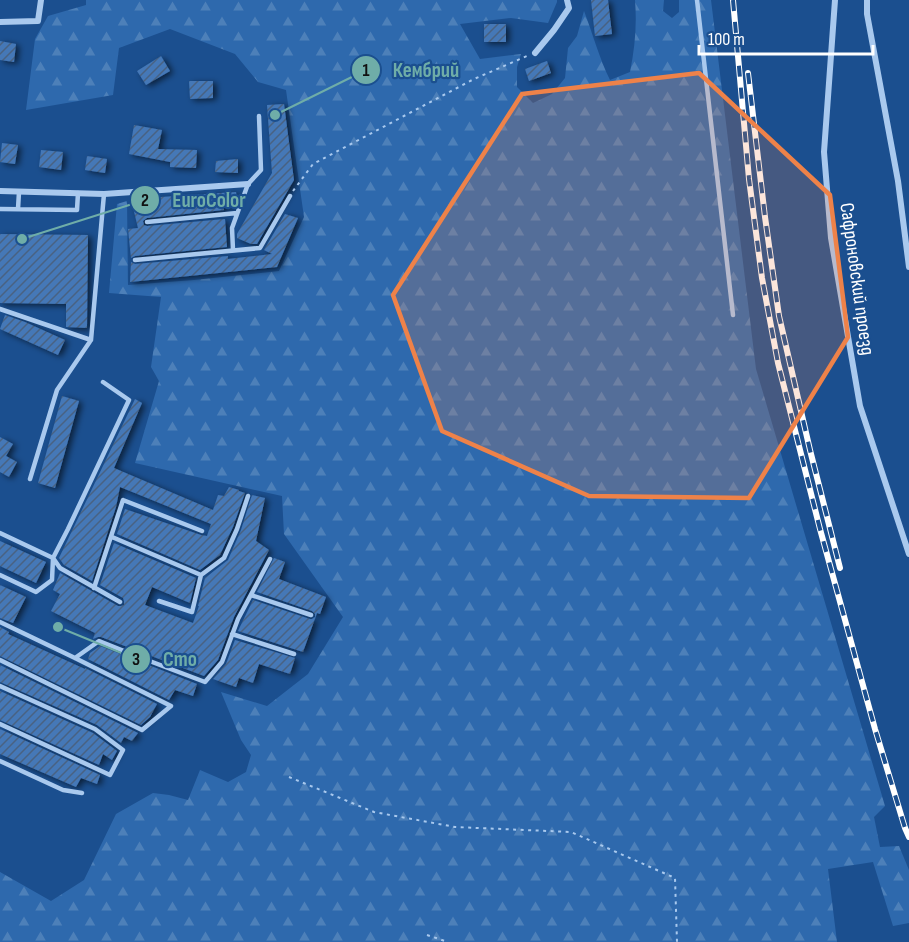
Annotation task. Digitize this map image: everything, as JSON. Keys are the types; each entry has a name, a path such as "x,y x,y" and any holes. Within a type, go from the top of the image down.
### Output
{"street":[{"path":"0,22 38,21 41,0"},
{"path":"535,53 569,8 567,0"},
{"name":"Сафроновский проезд","path":"835,0 824,152 831,238 860,406 909,555"},
{"path":"867,0 867,14 898,181 909,267"},
{"path":"0,191 104,194 248,184"}],"lane":[{"path":"697,0 733,315"},
{"path":"233,250 232,228 237,213 248,184 261,170 259,116"},
{"path":"18,209 19,192"},
{"path":"0,209 77,210 78,193"},
{"path":"30,479 57,390 91,340 104,194"},
{"path":"135,260 260,248 290,196"},
{"path":"147,222 237,213"},
{"path":"0,309 91,340"},
{"path":"0,575 36,592 52,580 53,558 129,400 103,382"},
{"path":"159,601 192,612 201,575 224,558 237,530 248,496"},
{"path":"94,588 123,500 202,531"},
{"path":"0,533 53,558 60,568 120,602"},
{"path":"112,537 201,575"},
{"path":"75,658 99,641 205,682 222,662 238,619 270,559"},
{"path":"250,596 311,615"},
{"path":"0,622 171,706 142,730 0,660"},
{"path":"232,634 294,654"},
{"path":"0,686 95,729 123,750 110,775 0,724"},
{"path":"0,761 63,790 82,793"}],"path":[{"path":"290,196 313,164 474,79 535,53"},
{"path":"290,777 374,812 455,827 571,832 675,878 677,942"},
{"path":"427,935 448,942"}],"highlighted area":[{"path":"699,73 830,195 848,337 749,498 589,496 442,431 393,295 522,94"}],"green space":[{"path":"86,0 557,0 548,23 511,18 460,24 480,59 521,54 517,67 517,87 533,103 552,94 565,78 568,48 577,36 584,11 610,80 630,72 635,36 635,0 664,0 663,11 672,18 679,12 679,0 711,0 756,369 885,806 874,817 880,847 899,846 909,870 909,923 893,926 873,862 828,869 837,942 0,942 0,872 51,901 84,880 116,814 153,793 188,800 200,770 228,782 246,772 251,755 241,740 221,692 267,706 308,674 343,617 284,534 282,496 135,463 159,381 151,367 161,297 109,293 117,204 127,201 128,285 279,271 304,217 286,90 258,82 235,54 170,29 119,48 113,95 26,110 35,39 48,16 86,5"}],"building":[{"path":"591,0 608,0 612,34 595,36"},
{"path":"484,24 506,24 506,42 484,42"},
{"path":"0,41 16,44 14,62 0,60"},
{"path":"161,56 170,71 146,85 137,71"},
{"path":"547,61 551,73 529,81 525,69"},
{"path":"189,81 213,81 213,98 190,99"},
{"path":"284,104 294,180 257,244 251,244 237,238 237,234 272,173 267,105"},
{"path":"134,125 162,130 158,149 197,150 196,168 170,167 170,162 129,154"},
{"path":"2,143 18,145 15,164 0,162"},
{"path":"41,150 63,152 61,170 39,167"},
{"path":"87,156 107,159 105,173 85,170"},
{"path":"238,159 238,173 215,172 216,161"},
{"path":"236,192 236,205 223,207 224,210 147,218 143,221 147,226 225,219 227,247 131,258 128,229 138,228 131,199"},
{"path":"285,214 298,218 277,267 130,282 131,262 135,264 228,256 228,259 272,254 264,250"},
{"path":"0,234 88,235 87,328 66,327 66,304 0,303"},
{"path":"5,315 65,340 58,355 0,329"},
{"path":"62,396 79,401 55,488 38,483"},
{"path":"135,399 142,403 114,468 213,510 218,495 224,496 229,487 245,493 220,555 200,570 117,534 125,509 201,535 207,536 211,524 120,487 116,507 92,581 64,565 59,558"},
{"path":"0,437 13,444 6,456 17,462 9,477 0,472"},
{"path":"252,495 265,498 256,541 269,550 234,617 218,660 204,676 101,637 93,639 95,633 51,611 60,594 53,590 60,573 118,606 124,605 123,598 100,585 114,543 196,578 190,603 152,587 145,605 193,623 205,578 228,560 241,530"},
{"path":"0,541 46,562 36,583 0,566"},
{"path":"274,558 285,562 279,579 326,597 320,614 317,613 303,652 238,631 253,600 310,619 315,617 312,611 257,592"},
{"path":"0,585 26,597 13,623 0,618"},
{"path":"0,627 9,632 8,634 85,668 157,704 150,717 141,725 0,656"},
{"path":"235,640 295,658 290,674 259,664 253,683 239,678 236,687 213,679 226,664"},
{"path":"100,646 197,684 193,696 175,690 169,700 88,659 90,653"},
{"path":"0,665 138,733 132,741 124,737 121,743 97,725 0,682"},
{"path":"0,691 93,733 117,751 112,760 103,754 99,765 0,720"},
{"path":"0,729 100,775 97,784 81,778 76,787 0,754"}],"railway":[{"path":"733,0 749,179 762,278 778,363 820,529 875,729 909,837"},
{"path":"748,73 779,316 840,568"}],"place":[{"name":"Кембрий","path":"275,115"},
{"name":"EuroColor","path":"22,239"},
{"name":"Сто","path":"58,627"}]}
